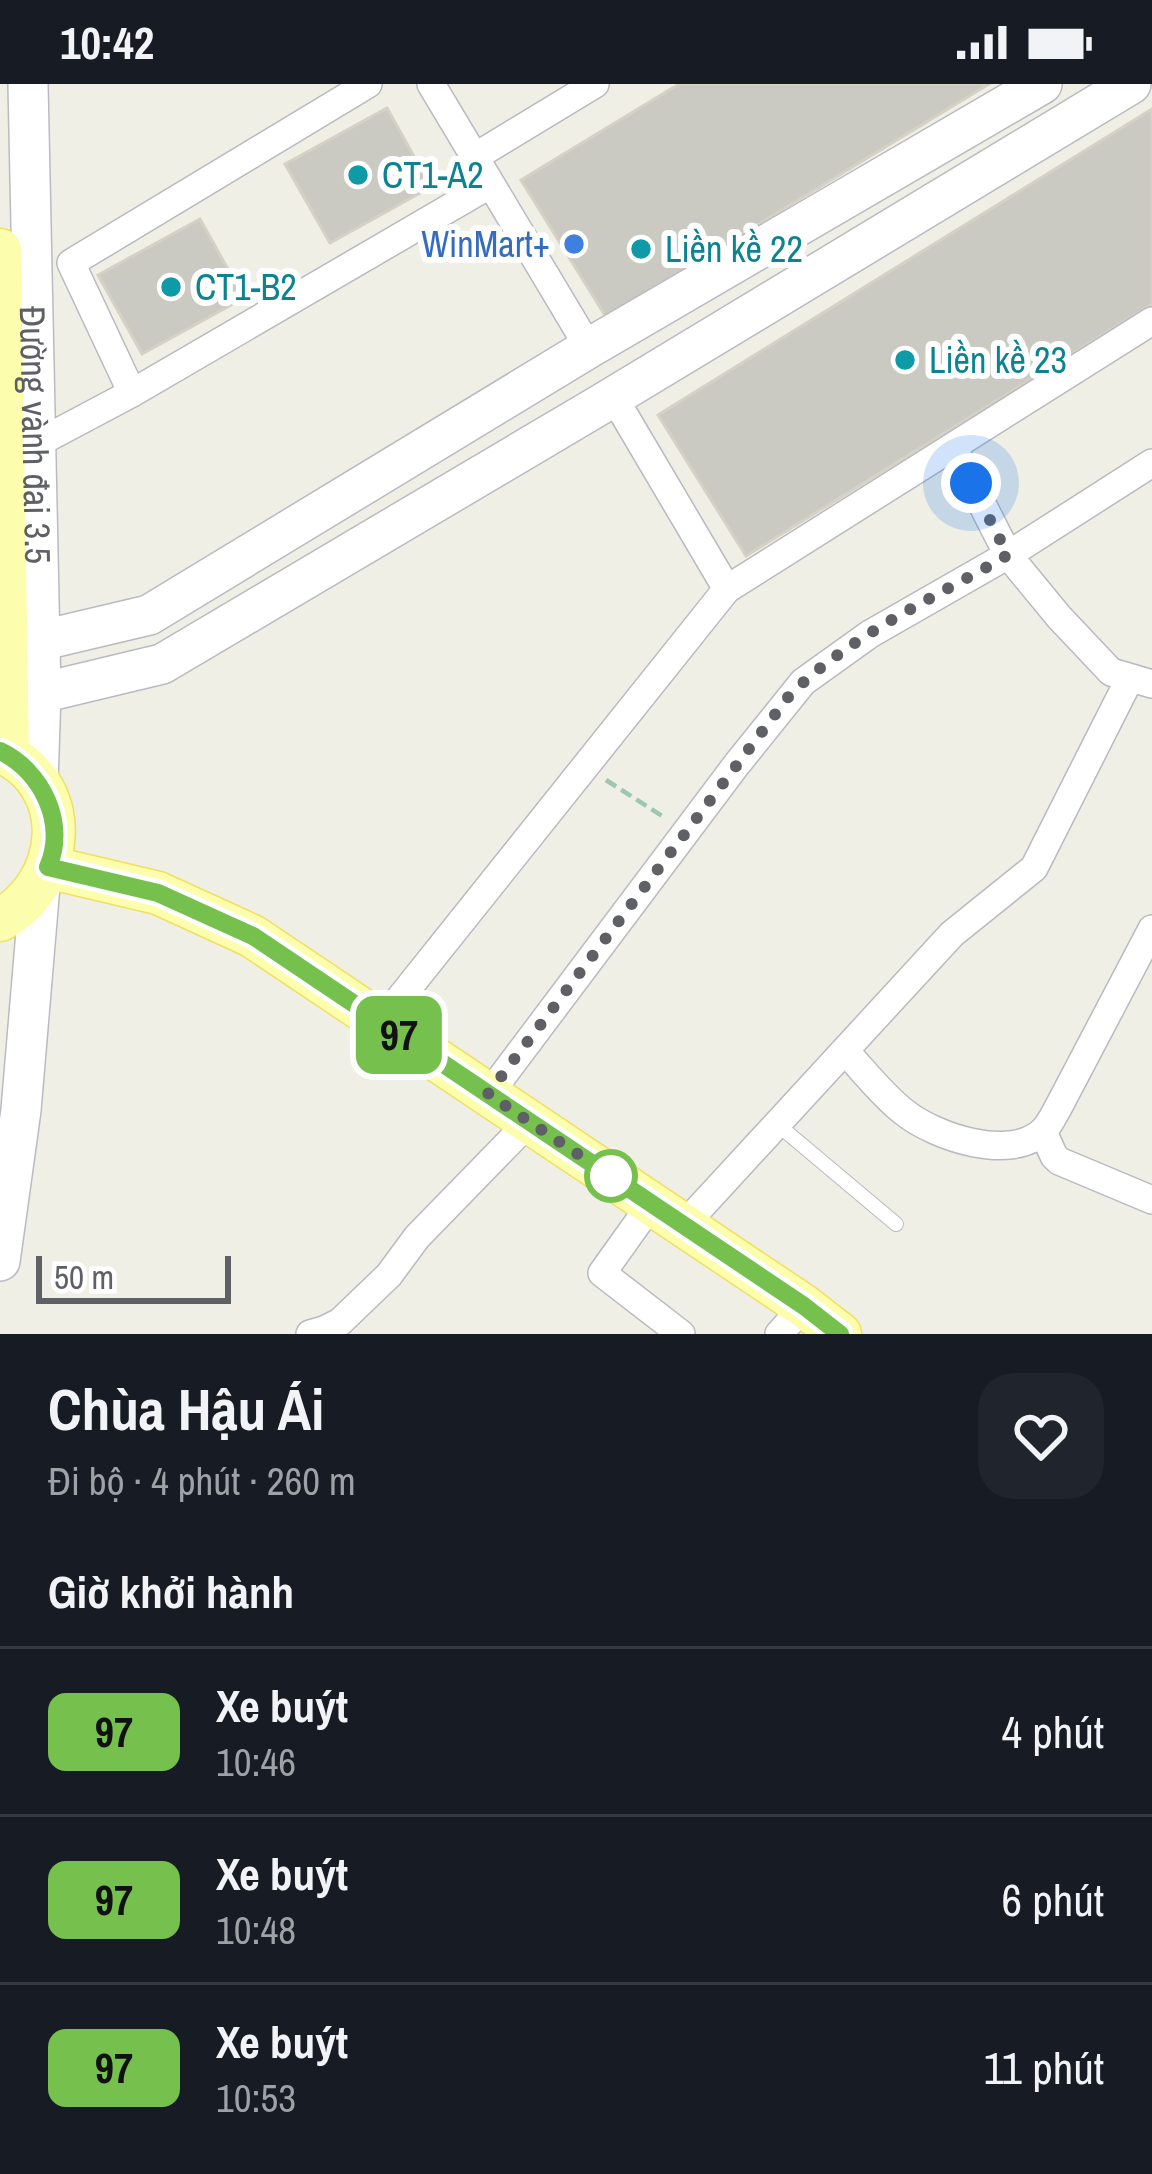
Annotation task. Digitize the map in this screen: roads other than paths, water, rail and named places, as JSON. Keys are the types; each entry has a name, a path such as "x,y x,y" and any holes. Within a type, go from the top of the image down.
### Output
{"main road":[{"name":"Đường vành đai 3.5","path":"15,763 41,693 28,84"},
{"path":"39,641 149,615 590,348 1042,84"},
{"path":"41,693 162,664 1131,84"},
{"path":"0,250 15,763 47,798 55,828 44,876 19,909 0,921"},
{"path":"590,348 613,397"},
{"path":"130,620 136,670"},
{"path":"44,876 158,893 242,931 668,1214 791,1320 840,1334"},
{"path":"0,1262 21,1110 44,876"}],"street":[{"path":"132,393 71,263 368,84"},
{"path":"431,84 590,348"},
{"path":"473,158 595,84"},
{"path":"35,444 132,393 489,185"},
{"path":"381,1022 728,589 1152,321"},
{"path":"613,397 728,589"},
{"path":"681,1334 602,1273 777,1124 952,934 1034,868 1141,681 1111,672 1092,655 1008,555 953,447"},
{"path":"488,1094 803,682 870,634 1008,555 1152,463"},
{"path":"845,1051 898,1108 933,1130 957,1139 1006,1145 1043,1132 1152,929"},
{"path":"310,1334 340,1322 389,1276 417,1238 530,1122"},
{"path":"1043,1132 1058,1160 1152,1200"}],"lane":[{"path":"777,1124 896,1224"}],"place":[{"name":"CT1-A2","path":"358,175"},
{"name":"WinMart+","path":"574,244"},
{"name":"Liền kề 22","path":"641,249"},
{"name":"CT1-B2","path":"171,287"},
{"name":"Liền kề 23","path":"905,360"}]}
